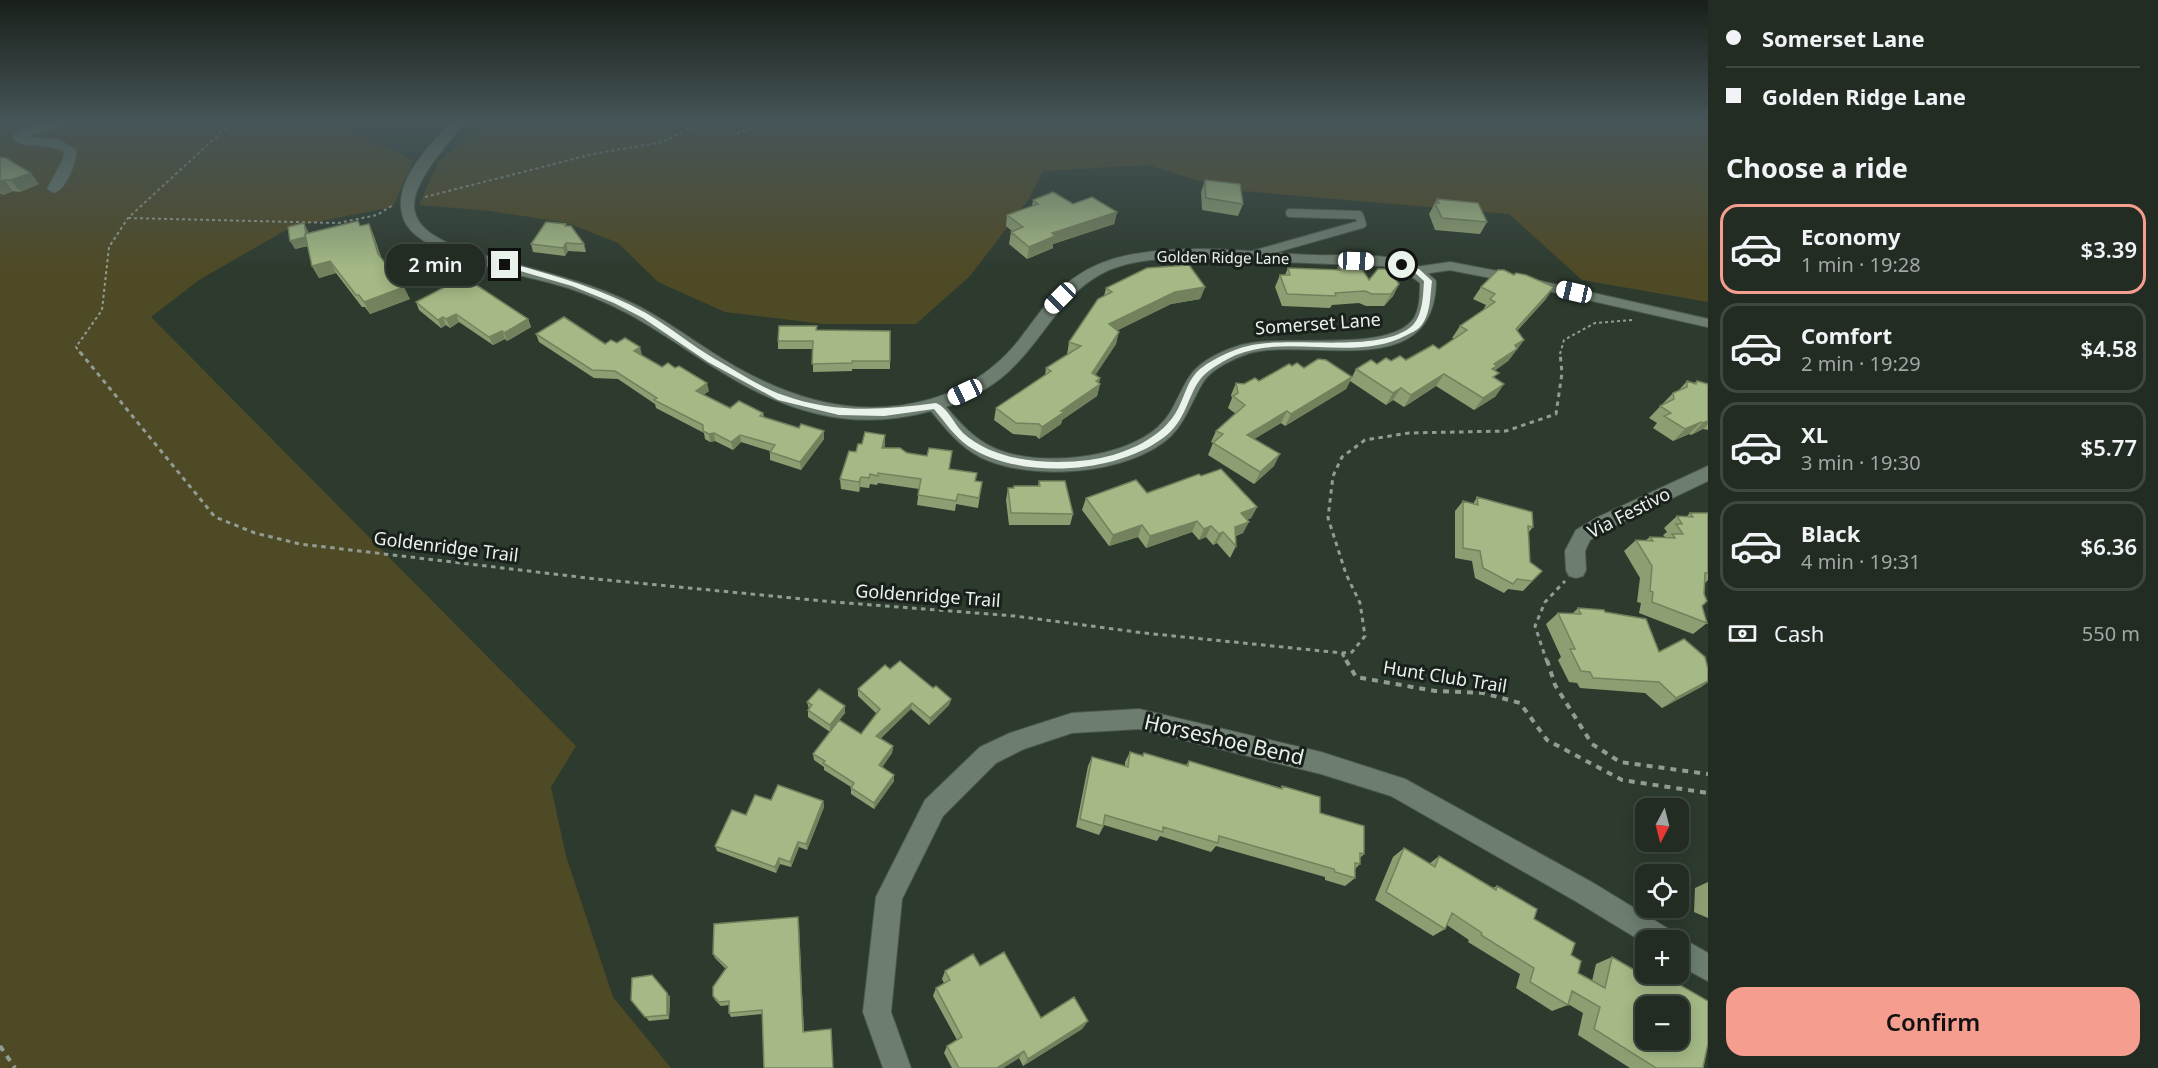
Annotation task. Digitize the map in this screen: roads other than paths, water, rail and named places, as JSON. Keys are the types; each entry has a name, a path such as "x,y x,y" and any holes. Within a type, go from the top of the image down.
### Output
{"street":[{"path":"54,189 64,170"},
{"name":"Golden Ridge Lane","path":"420,170 408,191 411,221 438,244 464,254 574,284 617,301 646,316 711,360 781,398 839,412 884,413 936,406 990,379 1012,359 1048,309 1071,286 1099,269 1130,259 1173,255 1246,256 1383,262 1402,265 1416,271"},
{"name":"Somerset Lane","path":"936,406 960,435 998,457 1039,464 1090,463 1129,454 1161,436 1178,417 1199,375 1231,354 1250,348 1286,345 1369,344 1391,339 1416,326 1425,309 1428,288 1428,281 1416,271"},
{"name":"Via Festivo","path":"1576,570 1575,551 1583,535 1603,523 1708,473"},
{"name":"Horseshoe Bend","path":"897,1068 877,1012 889,897 934,808 988,755 1018,740 1072,723 1139,719 1321,763 1397,787 1586,893 1647,930"},
{"path":"1689,957 1708,968"}],"lane":[{"path":"1246,256 1362,224 1359,215 1290,213"},
{"name":"Golden Ridge Lane","path":"1416,271 1450,266 1521,280"},
{"path":"1532,283 1708,323"}]}
